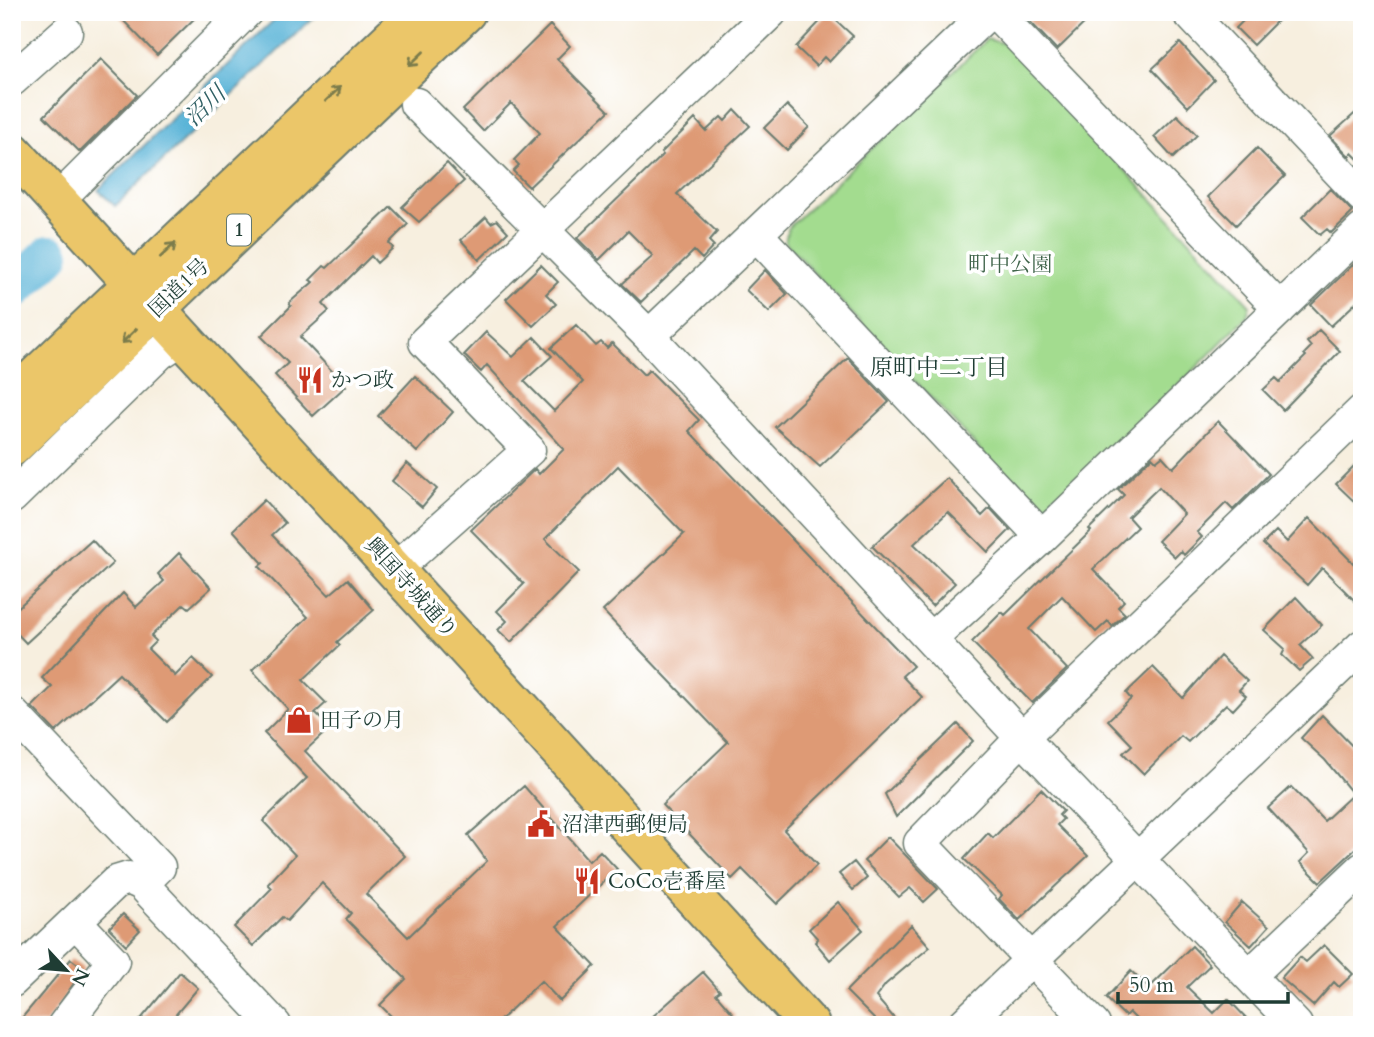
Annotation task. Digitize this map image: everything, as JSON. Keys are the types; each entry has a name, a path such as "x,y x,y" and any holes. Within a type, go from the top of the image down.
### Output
{"main road":[{"name":"国道1号","path":"12,447 144,296 419,12"},
{"name":"国道1号","path":"12,399 144,296 466,12"},
{"name":"興国寺城通り","path":"12,151 810,1025"}],"street":[{"path":"57,201 246,12"},
{"path":"394,570 529,450 425,342 771,12"},
{"path":"649,337 927,69 992,12 1280,309"},
{"path":"1188,12 1362,196"},
{"path":"12,80 66,32"},
{"path":"416,104 649,337 932,638 1022,738 1296,1025"},
{"path":"932,638 1042,537 1362,230"},
{"path":"757,235 1042,537"},
{"path":"12,498 160,353 183,338"},
{"path":"1094,1025 920,843 1022,738 1362,411"},
{"path":"963,1025 1362,646"},
{"path":"12,713 159,867 142,884"},
{"path":"1250,975 1362,869"},
{"path":"12,981 116,882 129,878 142,884 275,1025"},
{"path":"64,1025 113,961 75,921"}],"green space":[{"name":"町中公園","path":"987,39 1009,45 1250,305 1247,316 1053,514 1037,511 785,242 788,228"}],"water":[{"path":"282,12 319,12 115,206 98,190"}],"building":[{"path":"115,12 201,12 157,55"},
{"path":"1021,12 1096,12 1057,50"},
{"path":"1252,12 1286,12 1253,45 1236,28"},
{"path":"828,13 853,36 829,62 824,57 816,66 796,47"},
{"path":"550,25 570,46 557,59 609,111 529,187 513,171 519,165 514,160 540,133 511,103 483,131 463,110"},
{"path":"1180,43 1214,80 1188,107 1152,69"},
{"path":"101,59 137,95 80,152 44,116"},
{"path":"787,105 809,127 787,150 764,128"},
{"path":"1362,107 1362,163 1352,153 1349,156 1330,136"},
{"path":"735,110 750,126 677,194 717,232 709,241 714,246 702,259 694,251 641,302 622,284 653,256 628,231 599,260 577,238 663,155 661,153 695,119 706,131 721,117 725,121"},
{"path":"1177,115 1197,135 1173,158 1154,137"},
{"path":"1257,148 1285,176 1236,225 1208,197"},
{"path":"447,163 464,181 419,222 402,207"},
{"path":"1330,189 1353,212 1331,233 1327,229 1320,235 1302,217"},
{"path":"391,207 408,224 389,243 393,248 377,263 371,256 323,304 329,311 300,337 346,386 313,416 275,375 288,363 261,336 291,306 289,303 313,282 310,280 324,266 327,268"},
{"path":"486,217 491,223 497,220 508,232 479,260 461,240"},
{"path":"1362,256 1362,297 1331,326 1311,305"},
{"path":"541,265 558,282 546,294 556,304 533,326 506,299"},
{"path":"765,270 787,294 769,312 746,290"},
{"path":"576,325 596,346 601,342 607,348 612,343 644,375 649,370 699,420 689,431 913,666 902,676 922,697 784,830 817,865 777,904 742,869 732,879 662,805 728,742 603,611 684,534 618,466 545,539 579,572 511,642 498,630 507,621 497,611 524,584 471,530 535,469 539,474 564,449 487,365 481,372 464,355 486,332 513,357 534,337 552,356 524,381 554,411 583,382 551,348"},
{"path":"1319,330 1340,351 1283,410 1263,390 1276,378 1280,382 1306,356 1304,354 1311,347 1307,342"},
{"path":"848,358 889,402 820,467 775,427"},
{"path":"415,376 453,412 417,452 378,416"},
{"path":"1218,421 1269,474 1233,510 1226,503 1197,532 1202,537 1184,555 1181,551 1175,557 1158,541 1184,514 1159,487 1128,517 1137,527 1093,569 1124,601 1118,607 1125,614 1112,626 1108,621 1096,632 1062,596 1029,629 1067,669 1032,703 972,642 1002,612 1005,615 1091,531 1089,529 1124,495 1118,489 1152,457 1156,461 1162,456 1173,468"},
{"path":"1362,458 1362,509 1336,484"},
{"path":"407,463 437,489 422,507 392,481"},
{"path":"947,478 982,516 990,508 1010,530 988,552 948,512 914,544 955,583 932,606 872,546"},
{"path":"264,500 285,523 272,535 329,595 348,579 374,610 337,642 340,645 303,680 326,703 315,713 330,728 305,751 405,856 366,894 408,937 487,861 468,835 524,786 589,861 600,851 617,869 557,926 595,966 560,1001 541,981 495,1025 400,1025 380,1005 406,979 346,919 351,913 322,883 287,921 282,917 253,946 234,927 272,888 268,884 295,855 263,821 307,778 264,733 288,709 252,670 308,617 259,566 263,563 233,530"},
{"path":"1309,518 1362,572 1362,608 1322,568 1307,585 1263,544 1276,531 1287,542"},
{"path":"92,540 113,563 26,643 12,628 12,613"},
{"path":"179,553 211,588 189,608 184,604 151,636 156,641 148,649 175,676 193,658 212,677 167,722 119,674 56,732 32,707 52,687 42,678 123,593 136,607 164,581 158,574"},
{"path":"1296,597 1322,625 1300,645 1313,659 1299,671 1282,655 1285,649 1264,630"},
{"path":"1220,656 1247,681 1239,690 1246,696 1233,710 1226,704 1188,742 1181,736 1144,774 1123,753 1132,745 1108,720 1131,699 1126,693 1153,667 1183,698"},
{"path":"1322,715 1362,756 1362,843 1320,882 1300,862 1309,853 1268,808 1291,787 1324,821 1353,794 1325,760 1301,738"},
{"path":"958,724 973,741 896,817 885,794"},
{"path":"1041,789 1063,811 1059,815 1063,819 1057,825 1088,856 1019,920 999,899 1002,895 964,859 988,833 993,838"},
{"path":"888,837 938,889 924,902 910,888 899,897 864,861"},
{"path":"854,862 867,878 853,890 839,874"},
{"path":"838,902 863,930 830,960 815,942 818,939 809,929"},
{"path":"1242,902 1269,926 1251,946 1225,922"},
{"path":"123,914 140,930 126,945 109,928"},
{"path":"911,925 930,947 886,984 876,997 900,1025 880,1025 846,991"},
{"path":"1324,945 1353,974 1339,987 1334,982 1313,1006 1281,978 1300,957 1306,962"},
{"path":"1192,946 1210,965 1187,987 1214,1013 1228,999 1253,1025 1142,1025 1129,1012 1125,1016 1106,998 1131,971 1149,988"},
{"path":"71,959 84,969 46,1023 16,1025"},
{"path":"180,972 198,988 167,1025 136,1025"},
{"path":"703,972 720,991 716,994 735,1016 724,1025 697,1025 690,1017 681,1025 643,1025"}],"waterway":[{"name":"沼川","path":"12,291 50,255"}],"place":[{"name":"かつ政","path":"310,380"},
{"name":"田子の月","path":"299,720"},
{"name":"沼津西郵便局","path":"541,824"},
{"name":"CoCo壱番屋","path":"587,881"}],"district":[{"name":"原町中二丁目","path":"939,367"}]}
